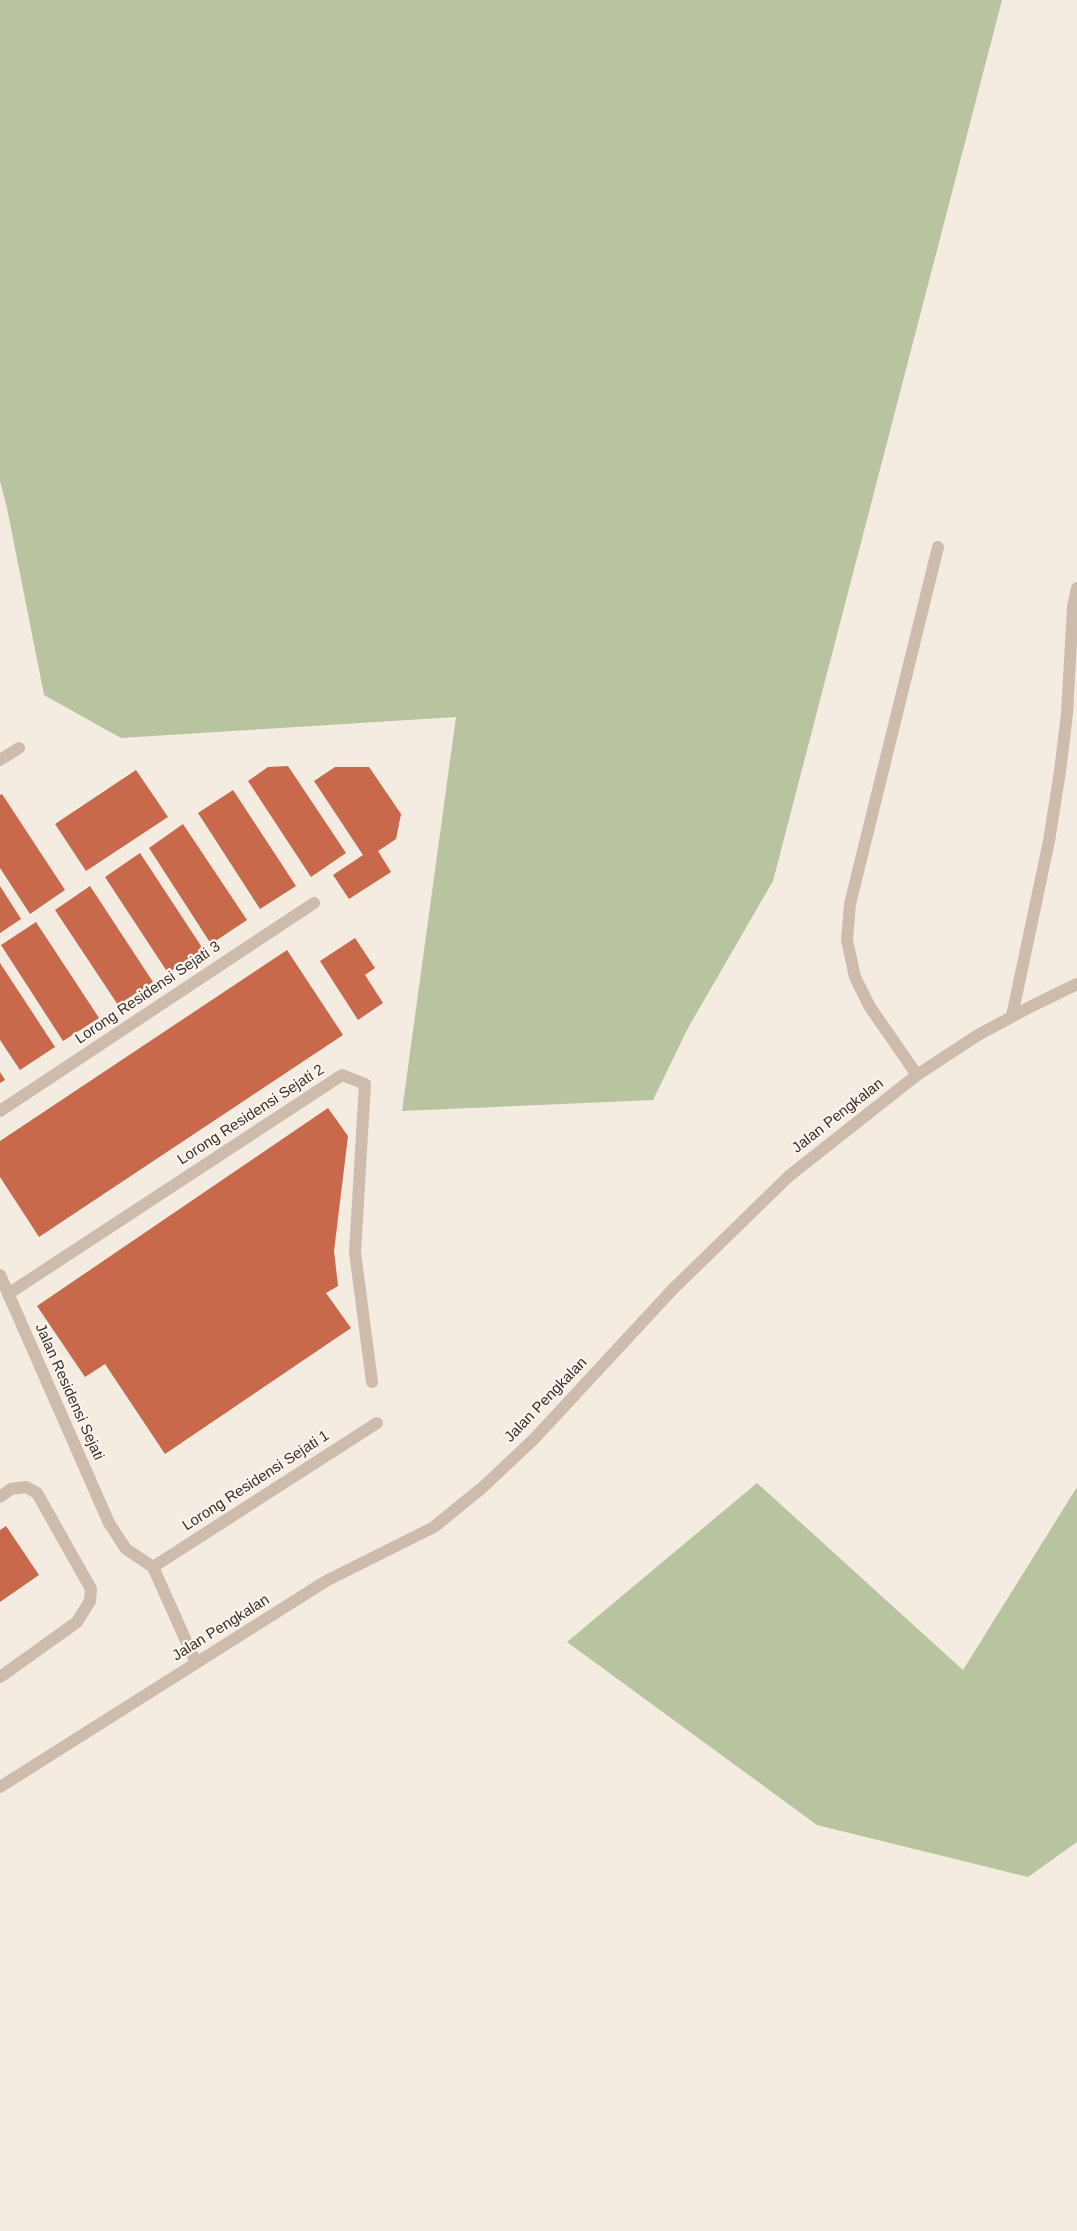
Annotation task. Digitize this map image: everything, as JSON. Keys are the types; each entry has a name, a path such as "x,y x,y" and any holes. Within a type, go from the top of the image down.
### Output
{"street":[{"path":"917,1075 870,1007 855,977 847,940 850,904 938,547"},
{"path":"1012,1016 1049,841 1060,771 1073,607 1077,588"},
{"path":"0,760 19,748"},
{"name":"Lorong Residensi Sejati 3","path":"0,1111 314,903"},
{"name":"Jalan Pengkalan","path":"0,1787 326,1581 434,1527 483,1487 534,1438 680,1282 789,1176 917,1075 978,1035 1077,984"},
{"name":"Lorong Residensi Sejati 2","path":"8,1294 342,1075 365,1084 355,1252 372,1382"},
{"name":"Jalan Residensi Sejati","path":"0,1275 109,1523 126,1549 153,1567"},
{"name":"Lorong Residensi Sejati 1","path":"153,1567 377,1423"},
{"path":"0,1497 11,1489 26,1487 37,1493 91,1589 90,1601 77,1622 0,1677"},
{"path":"153,1567 196,1663"}],"green space":[{"path":"0,0 1002,0 773,881 688,1028 653,1100 402,1111 456,717 121,738 44,695 0,481"},
{"path":"757,1483 963,1670 1077,1487 1077,1842 1028,1877 817,1825 567,1642"}],"building":[{"path":"288,766 346,853 311,877 248,781 268,767"},
{"path":"335,767 369,767 401,814 396,839 378,851 391,872 349,899 333,875 363,855 314,781"},
{"path":"136,770 168,817 86,871 55,824"},
{"path":"233,790 296,886 260,909 198,813"},
{"path":"2,794 65,890 30,914 0,868 0,795"},
{"path":"183,824 247,920 211,944 149,848"},
{"path":"140,853 203,949 168,973 105,877"},
{"path":"0,886 21,919 0,933"},
{"path":"90,886 153,982 118,1005 55,910"},
{"path":"36,922 99,1018 63,1041 1,945"},
{"path":"355,938 375,968 365,975 383,1003 358,1020 320,961"},
{"path":"287,950 343,1035 39,1237 0,1177 0,1141"},
{"path":"0,963 55,1047 20,1070 0,1040"},
{"path":"0,1072 5,1080 0,1083"},
{"path":"328,1108 348,1136 334,1251 338,1286 326,1293 351,1328 165,1454 105,1364 85,1377 37,1306"},
{"path":"6,1526 39,1575 0,1602 0,1530"}]}
